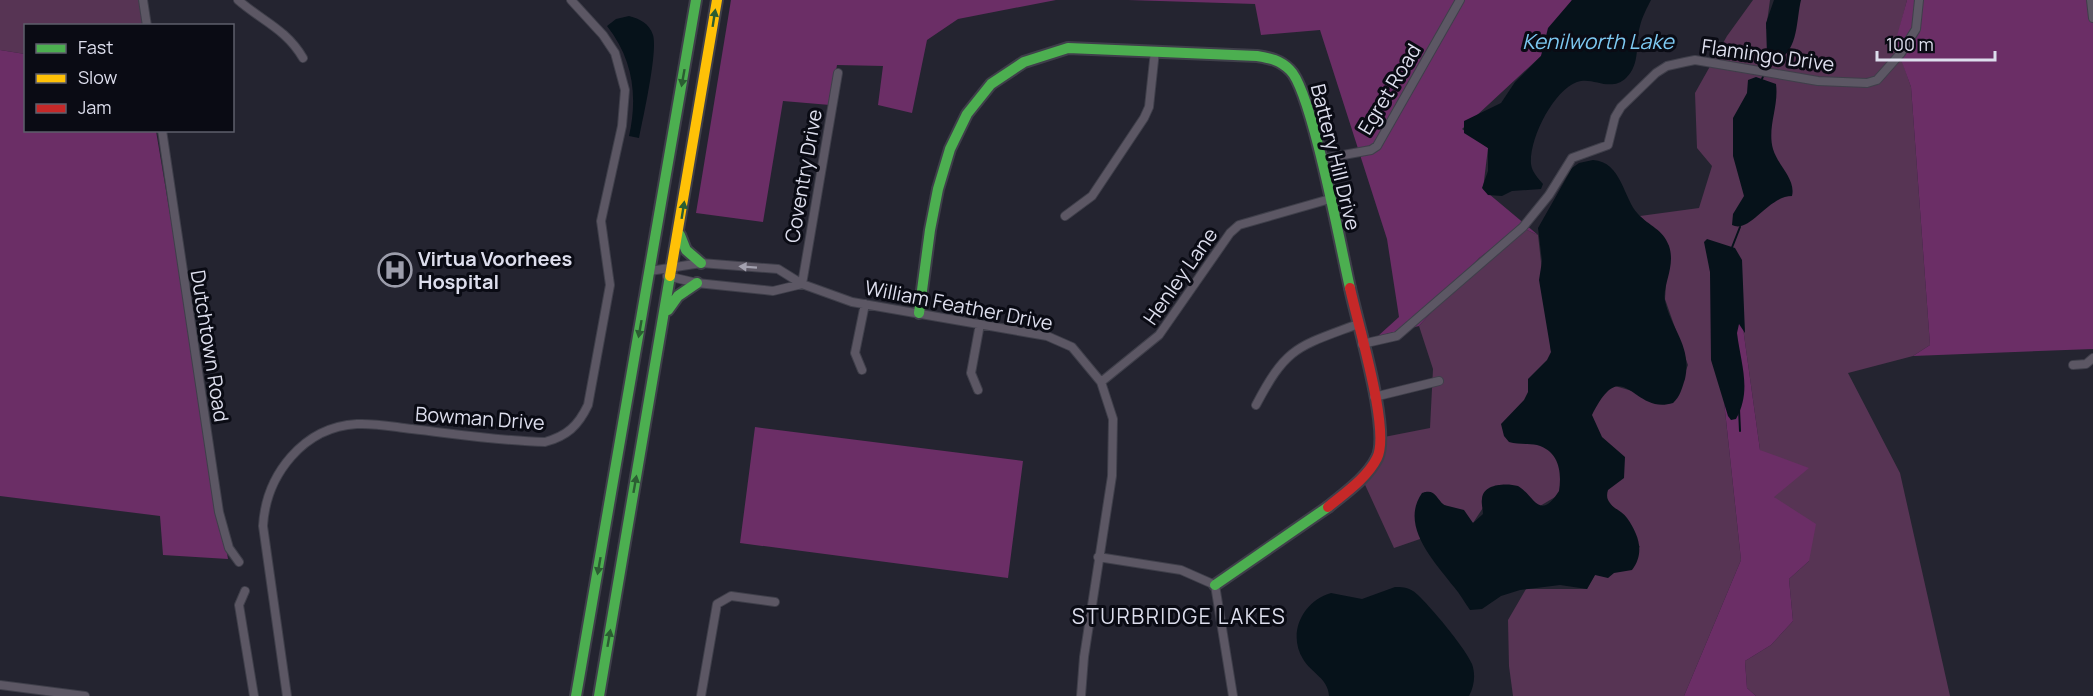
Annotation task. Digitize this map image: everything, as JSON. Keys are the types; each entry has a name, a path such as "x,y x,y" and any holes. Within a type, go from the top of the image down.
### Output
{"main road":[{"path":"576,696 696,0"},
{"path":"599,696 717,0"},
{"name":"Battery Hill Drive","path":"919,313 933,216 950,147 974,99 1022,63 1049,51 1068,48 1223,54 1275,59 1292,71 1301,85 1321,159 1380,421 1379,447 1377,458 1360,479 1316,516 1215,585"},
{"path":"679,231 686,250 701,263"},
{"path":"665,314 678,296 697,284"}],"street":[{"path":"143,0 147,24"},
{"path":"237,0 257,16 288,35 303,58"},
{"name":"Bowman Drive","path":"287,696 263,526 269,493 276,477 298,449 315,436 356,424 545,442 571,431 581,420 588,405 610,285 602,221 622,126 625,90 615,53 603,35 571,0"},
{"name":"Egret Road","path":"1321,159 1371,150 1377,146 1460,0"},
{"name":"Flamingo Drive","path":"1362,344 1397,336 1519,232 1549,195 1572,158 1608,145 1615,117 1621,107 1662,69 1695,60 1818,81 1867,83 1882,75 1901,53 1916,29 1919,0"},
{"path":"2091,0 2093,18"},
{"path":"1065,216 1092,196 1144,118 1149,107 1155,51"},
{"name":"Coventry Drive","path":"802,284 838,74"},
{"name":"Dutchtown Road","path":"162,132 219,512 229,548 239,562"},
{"name":"Henley Lane","path":"1101,382 1135,357 1159,335 1230,233 1239,225 1330,199"},
{"name":"William Feather Drive","path":"672,273 701,263 778,269 802,284 865,304 1047,336 1072,347 1101,382 1110,404 1114,444 1112,476 1098,557 1081,696"},
{"name":"William Feather Drive","path":"650,271 672,273 697,284 773,291 802,284"},
{"path":"862,370 855,353 865,304"},
{"path":"978,390 971,373 980,324"},
{"path":"1256,405 1274,371 1292,352 1303,345 1358,324"},
{"path":"2073,365 2086,364 2093,358"},
{"path":"1374,397 1439,381"},
{"path":"1098,557 1181,570 1215,585 1233,696"},
{"path":"245,591 239,605 254,696"},
{"path":"701,696 717,604 730,596 775,602"},
{"path":"0,685 85,696"}],"shaded area":[{"path":"0,0 143,0 147,24 24,24 24,54 0,50"},
{"path":"731,0 1056,0 958,19 927,40 912,113 878,105 883,66 837,65 830,105 783,101 763,222 696,213"},
{"path":"1128,0 1572,0 1541,56 1462,129 1488,148 1483,189 1538,235 1521,227 1479,258 1419,326 1378,336 1399,317 1387,239 1320,30 1261,35 1255,4"},
{"path":"1753,0 1770,0 1766,29 1801,0 1907,0 1896,43 1911,87 1930,345 1913,356 1848,373 1900,473 1950,696 1756,696 1747,688 1745,661 1771,645 1793,621 1789,579 1809,561 1774,497 1760,450 1733,256 1707,243 1741,560 1684,696 1513,696 1509,666 1508,620 1526,589 1587,589 1595,575 1640,547 1606,497 1555,497 1540,506 1498,485 1473,523 1424,492 1420,539 1394,548 1361,476 1379,438 1430,428 1433,369 1419,326 1479,258 1521,227 1538,235 1551,352 1615,386 1673,403 1688,365 1665,299 1669,246 1640,216 1699,208 1712,166 1697,148 1695,93 1727,36"},
{"path":"1907,0 2093,0 2093,349 1913,356 1930,345 1911,87 1895,43"},
{"path":"0,50 24,54 24,132 156,132 228,559 163,555 160,516 0,496"},
{"path":"1707,242 1733,256 1760,450 1809,468 1774,497 1816,524 1809,561 1789,579 1793,621 1771,645 1745,661 1747,688 1756,696 1684,696 1741,560"},
{"path":"755,427 1023,461 1008,578 740,543"}],"water":[{"name":"Kenilworth Lake","path":"1572,0 1651,0 1640,26 1634,66 1626,78 1614,84 1577,82 1568,87 1551,105 1538,129 1531,154 1532,167 1543,184 1541,189 1512,191 1502,196 1488,195 1482,188 1488,171 1488,148 1464,133 1464,121 1501,103 1515,82 1541,56 1548,28"},
{"path":"1774,0 1801,0 1792,43 1783,57 1775,62 1767,55 1766,23"},
{"path":"629,16 647,25 653,35 654,43 639,138 629,136 633,92 628,65 623,51 607,26 616,19"},
{"path":"1756,77 1776,84 1771,133 1773,149 1793,190 1792,196 1775,202 1753,220 1739,226 1732,225 1733,214 1744,196 1733,156 1733,118 1747,93 1748,80"},
{"path":"1593,160 1603,162 1610,167 1638,214 1659,232 1669,246 1671,261 1665,301 1686,357 1685,379 1673,403 1659,405 1621,387 1612,388 1603,397 1592,415 1602,437 1625,457 1624,478 1608,490 1607,495 1610,503 1627,518 1635,531 1639,544 1638,557 1632,570 1614,573 1608,578 1595,575 1587,589 1560,585 1520,590 1501,596 1482,609 1470,610 1422,543 1417,531 1416,505 1422,493 1430,492 1435,494 1444,505 1464,510 1473,523 1483,514 1483,494 1496,485 1518,486 1542,506 1547,505 1559,491 1559,470 1550,452 1537,445 1509,442 1504,436 1501,424 1524,400 1528,392 1528,379 1547,360 1551,352 1539,280 1542,261 1538,228 1572,168 1579,163"},
{"path":"1707,239 1735,248 1742,260 1745,333 1739,324 1737,333 1744,387 1741,408 1736,419 1731,420 1711,360 1710,272 1704,242"},
{"path":"1395,587 1408,589 1419,596 1469,657 1474,672 1469,696 1329,696 1323,680 1303,659 1298,649 1297,629 1300,619 1313,603 1331,593 1362,599"}],"waterway":[{"path":"1762,79 1770,59"},
{"path":"1731,250 1740,227"},
{"path":"1739,409 1740,431"}],"traffic: fast":[{"path":"576,696 696,0"},
{"path":"919,313 938,189 950,149 967,114 991,84 1024,62 1068,48 1257,56 1275,60 1290,70 1299,84 1316,138 1350,288"},
{"path":"680,235 686,250 701,263"},
{"path":"599,696 670,276"},
{"path":"668,310 678,296 697,283"},
{"path":"1215,585 1328,507"}],"traffic: slow":[{"path":"670,276 717,0"}],"traffic: jam":[{"path":"1328,507 1368,472 1377,458 1380,444 1376,401 1350,288"}],"place":[{"name":"Virtua Voorhees Hospital","path":"395,270"}],"district":[{"name":"STURBRIDGE LAKES","path":"1179,616"}]}
